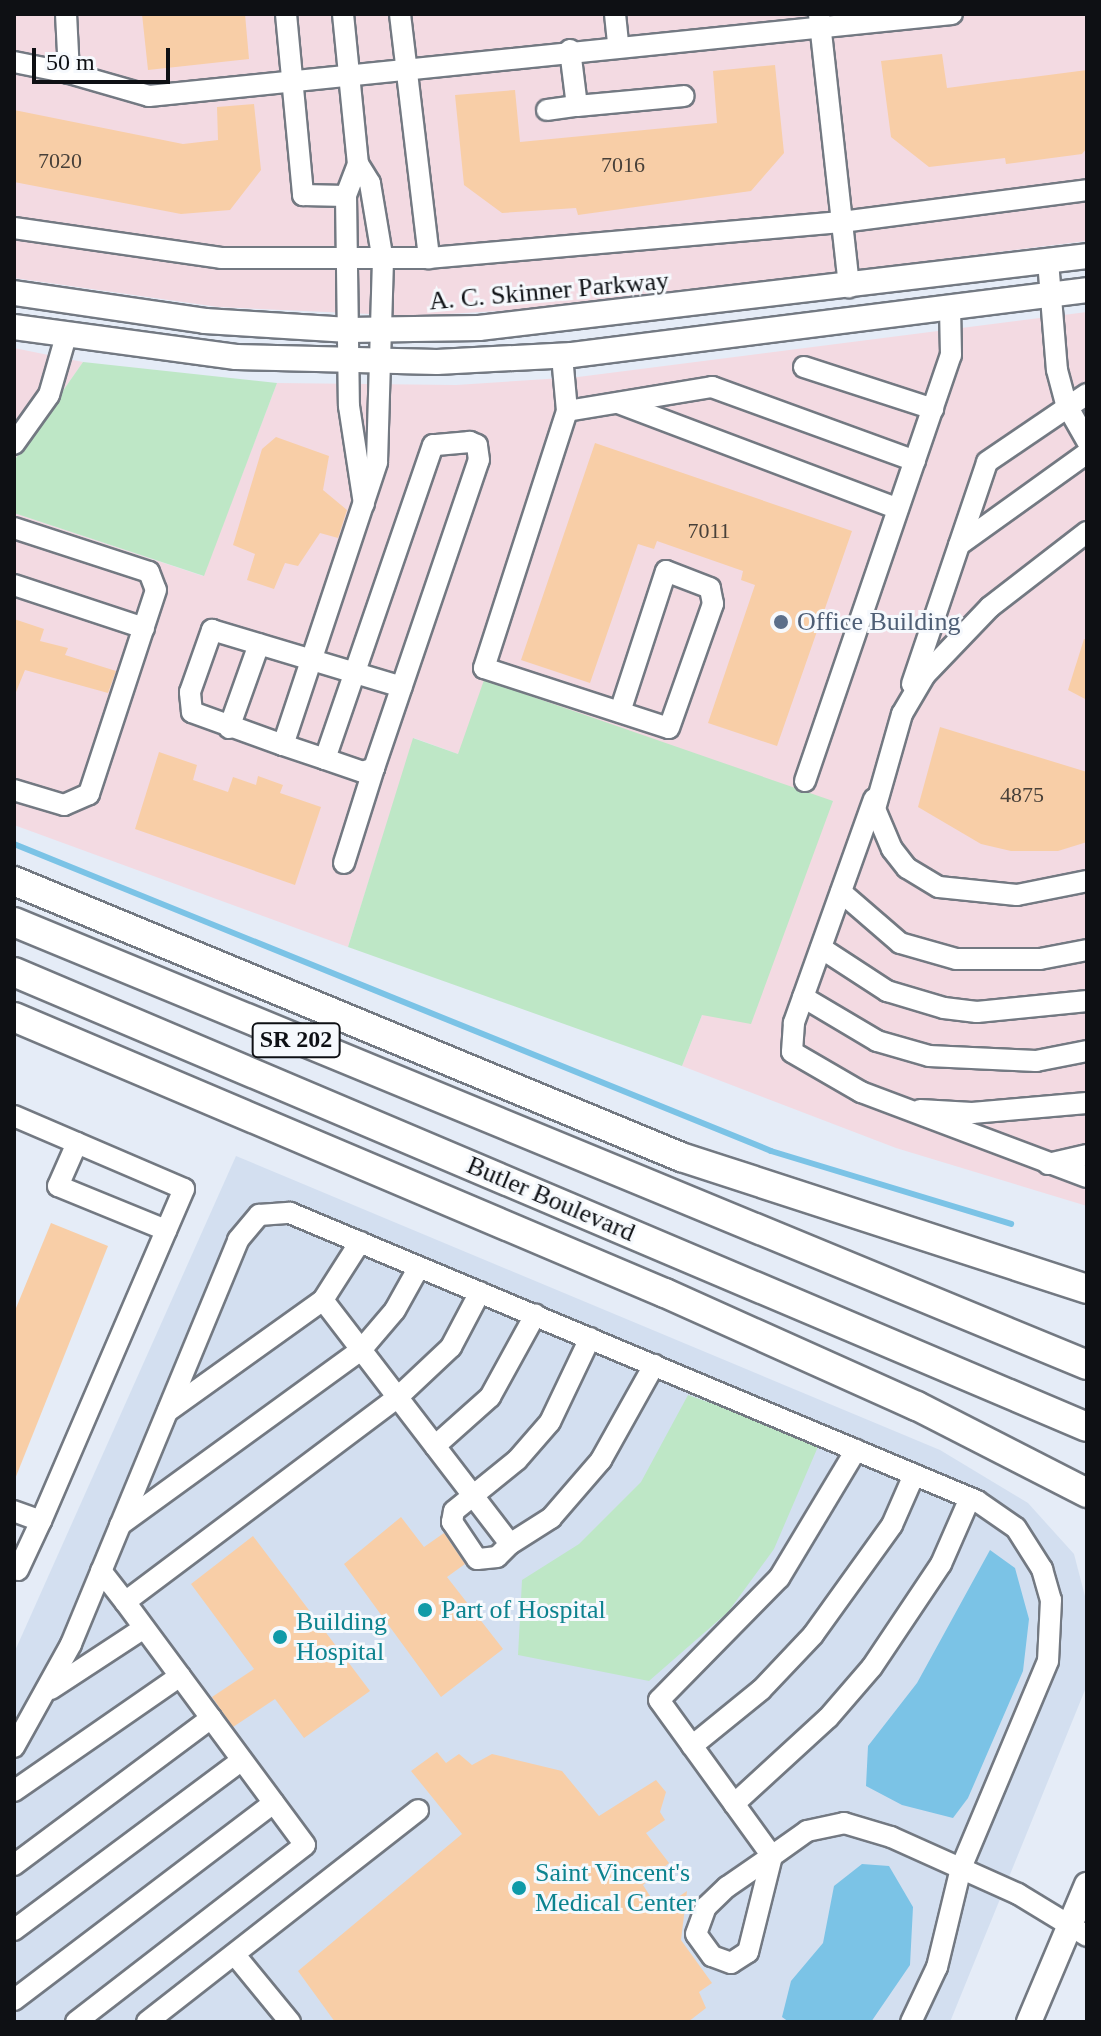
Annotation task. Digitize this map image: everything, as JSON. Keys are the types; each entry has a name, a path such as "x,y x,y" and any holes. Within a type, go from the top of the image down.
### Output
{"highway":[{"path":"14,881 681,1157 1087,1289"},
{"name":"Butler Boulevard","path":"14,922 1087,1365"},
{"name":"Butler Boulevard","path":"14,972 1087,1427"},
{"path":"14,1017 665,1293 1087,1493"},
{"path":"1050,1474 1087,1485"},
{"path":"1050,1474 1087,1508"}],"main road":[{"name":"A. C. Skinner Parkway","path":"14,293 192,320 381,330 562,322 1087,256"},
{"path":"14,327 170,351 380,363 562,356 1087,290"},
{"path":"1029,2022 1079,1931 1087,1885"}],"street":[{"path":"66,14 69,73"},
{"path":"286,14 303,195 346,196"},
{"path":"283,745 377,462 383,261 370,183 358,164 343,14"},
{"path":"400,14 429,258"},
{"path":"615,14 618,44"},
{"path":"14,62 69,73 149,96 820,21 952,14"},
{"path":"820,21 849,287"},
{"path":"570,50 577,106"},
{"path":"547,110 684,96"},
{"path":"358,164 346,196 345,263 350,441 364,504"},
{"path":"14,228 221,258 345,263 842,222 1087,190"},
{"path":"1048,261 1066,404 1087,441"},
{"path":"805,781 951,355 950,308"},
{"path":"14,444 49,395 66,336"},
{"path":"562,356 567,411 484,668 669,728 713,604 710,588 666,571 620,712"},
{"path":"804,367 933,409"},
{"path":"567,411 712,387 915,461"},
{"path":"1087,394 1066,404 987,462 878,787 803,997 792,1052 812,1068 900,1108 1087,1177"},
{"path":"618,403 898,509"},
{"path":"325,759 428,455 433,445 470,442 477,445 479,460 344,863"},
{"path":"959,545 1087,453"},
{"path":"14,528 149,572 156,590 89,794 56,804 14,790"},
{"path":"902,714 925,675 990,607 1087,532"},
{"path":"14,585 144,628"},
{"path":"374,768 363,772 197,718 188,704 212,630 402,687"},
{"path":"229,728 259,644"},
{"path":"878,787 875,809 892,849 907,868 939,887 1017,895 1087,881"},
{"path":"841,892 900,943 956,959 1040,959 1087,950"},
{"path":"821,948 887,991 944,1008 977,1012 1087,1001"},
{"path":"803,997 877,1041 929,1056 1036,1061 1087,1051"},
{"path":"900,1108 972,1113 1087,1103"},
{"path":"14,1116 184,1189 41,1521 15,1572"},
{"path":"77,1143 58,1186 166,1230"},
{"path":"1048,1164 1087,1155"},
{"path":"14,1747 47,1691 101,1571 247,1224 259,1215 290,1213 970,1498 1016,1528 1042,1569 1054,1617 1040,1683 961,1868 937,1967 911,2022"},
{"path":"167,1412 323,1300 360,1242"},
{"path":"120,1525 361,1350 395,1310 419,1267"},
{"path":"125,1602 398,1397 451,1347 480,1292"},
{"path":"323,1300 510,1544"},
{"path":"435,1446 490,1397 535,1315"},
{"path":"590,1338 550,1422 517,1460 454,1511 452,1522 465,1547 477,1559 497,1557 510,1544 551,1518 601,1460 654,1365"},
{"path":"772,1856 659,1700 779,1578 856,1450"},
{"path":"692,1746 761,1690 813,1635 892,1525 914,1475"},
{"path":"734,1804 828,1718 872,1667 941,1564 970,1498"},
{"path":"14,1511 41,1521"},
{"path":"76,2022 305,1845 101,1571"},
{"path":"47,1691 144,1628"},
{"path":"14,1791 180,1676"},
{"path":"14,1865 211,1718"},
{"path":"14,1930 242,1760"},
{"path":"14,2000 274,1803"},
{"path":"147,2022 418,1810"},
{"path":"772,1856 748,1952 731,1963 712,1956 696,1934 706,1907 772,1856 807,1831 844,1823 961,1868 1079,1931"},
{"path":"235,1955 290,2022"}],"shaded area":[{"path":"14,14 1087,14 1087,241 548,308 414,316 218,307 14,278"},
{"path":"1087,312 1087,1206 896,1148 682,1066 702,1015 458,754 414,738 348,947 14,825 14,513 203,576 277,383 456,385 578,377"},
{"path":"14,348 83,362 14,461"},
{"path":"236,1156 940,1450 1028,1503 1074,1554 1087,1604 1087,1685 950,2022 14,2022 14,1653"}],"green space":[{"path":"83,362 277,383 204,576 14,513 14,461"},
{"path":"484,680 833,801 751,1024 702,1015 682,1066 348,947 413,738 458,754"},
{"path":"688,1395 820,1442 774,1549 728,1612 649,1681 518,1655 522,1580 579,1544 641,1482"}],"water":[{"path":"990,1550 1015,1568 1029,1619 1023,1671 968,1798 953,1818 902,1805 866,1786 868,1746 917,1683"},
{"path":"862,1864 889,1866 913,1907 910,1965 871,2022 789,2022 782,2017 791,1981 823,1943 834,1886"}],"building":[{"path":"142,14 245,14 249,59 148,70"},
{"path":"942,54 947,88 1087,70 1087,148 1082,154 1006,164 1005,158 929,167 891,137 881,61"},
{"path":"775,65 784,153 751,191 578,215 576,208 502,213 464,185 455,95 515,90 520,142 717,123 713,71"},
{"path":"254,104 261,170 230,210 181,214 14,182 14,110 183,144 218,140 217,107"},
{"path":"276,437 329,456 323,490 347,510 338,538 320,533 298,566 285,563 274,589 247,580 255,554 233,545 262,449"},
{"name":"Office Building","path":"595,443 852,531 777,746 708,723 755,585 741,580 743,571 657,541 654,549 638,544 590,683 521,660"},
{"path":"14,619 44,629 40,641 68,648 65,655 116,671 108,693 25,670 14,697"},
{"path":"1084,639 1087,640 1087,700 1068,690"},
{"path":"940,727 1087,772 1087,842 1058,851 1011,851 981,844 918,807"},
{"path":"159,752 197,765 193,780 228,792 233,777 256,785 258,776 283,785 280,793 321,807 295,885 135,829"},
{"path":"51,1223 108,1246 15,1479 14,1313"},
{"name":"Part of Hospital","path":"401,1517 424,1547 444,1533 465,1564 447,1577 503,1649 441,1697 344,1564"},
{"name":"Building Hospital","path":"253,1536 370,1691 304,1738 275,1699 233,1727 212,1697 254,1669 191,1584"},
{"name":"Saint Vincent's Medical Center","path":"437,1752 446,1763 459,1754 472,1765 492,1754 562,1771 599,1816 656,1780 666,1792 660,1812 665,1820 646,1833 669,1863 643,1885 659,1910 687,1891 681,1940 712,1983 699,1992 706,2008 688,2022 335,2022 298,1971 462,1834 411,1771"}],"waterway":[{"path":"14,844 771,1151 1011,1224"}],"place":[{"name":"Office Building","path":"781,622"},
{"name":"Part of Hospital","path":"425,1610"},
{"name":"Building Hospital","path":"280,1637"},
{"name":"Saint Vincent's Medical Center","path":"519,1888"}]}
